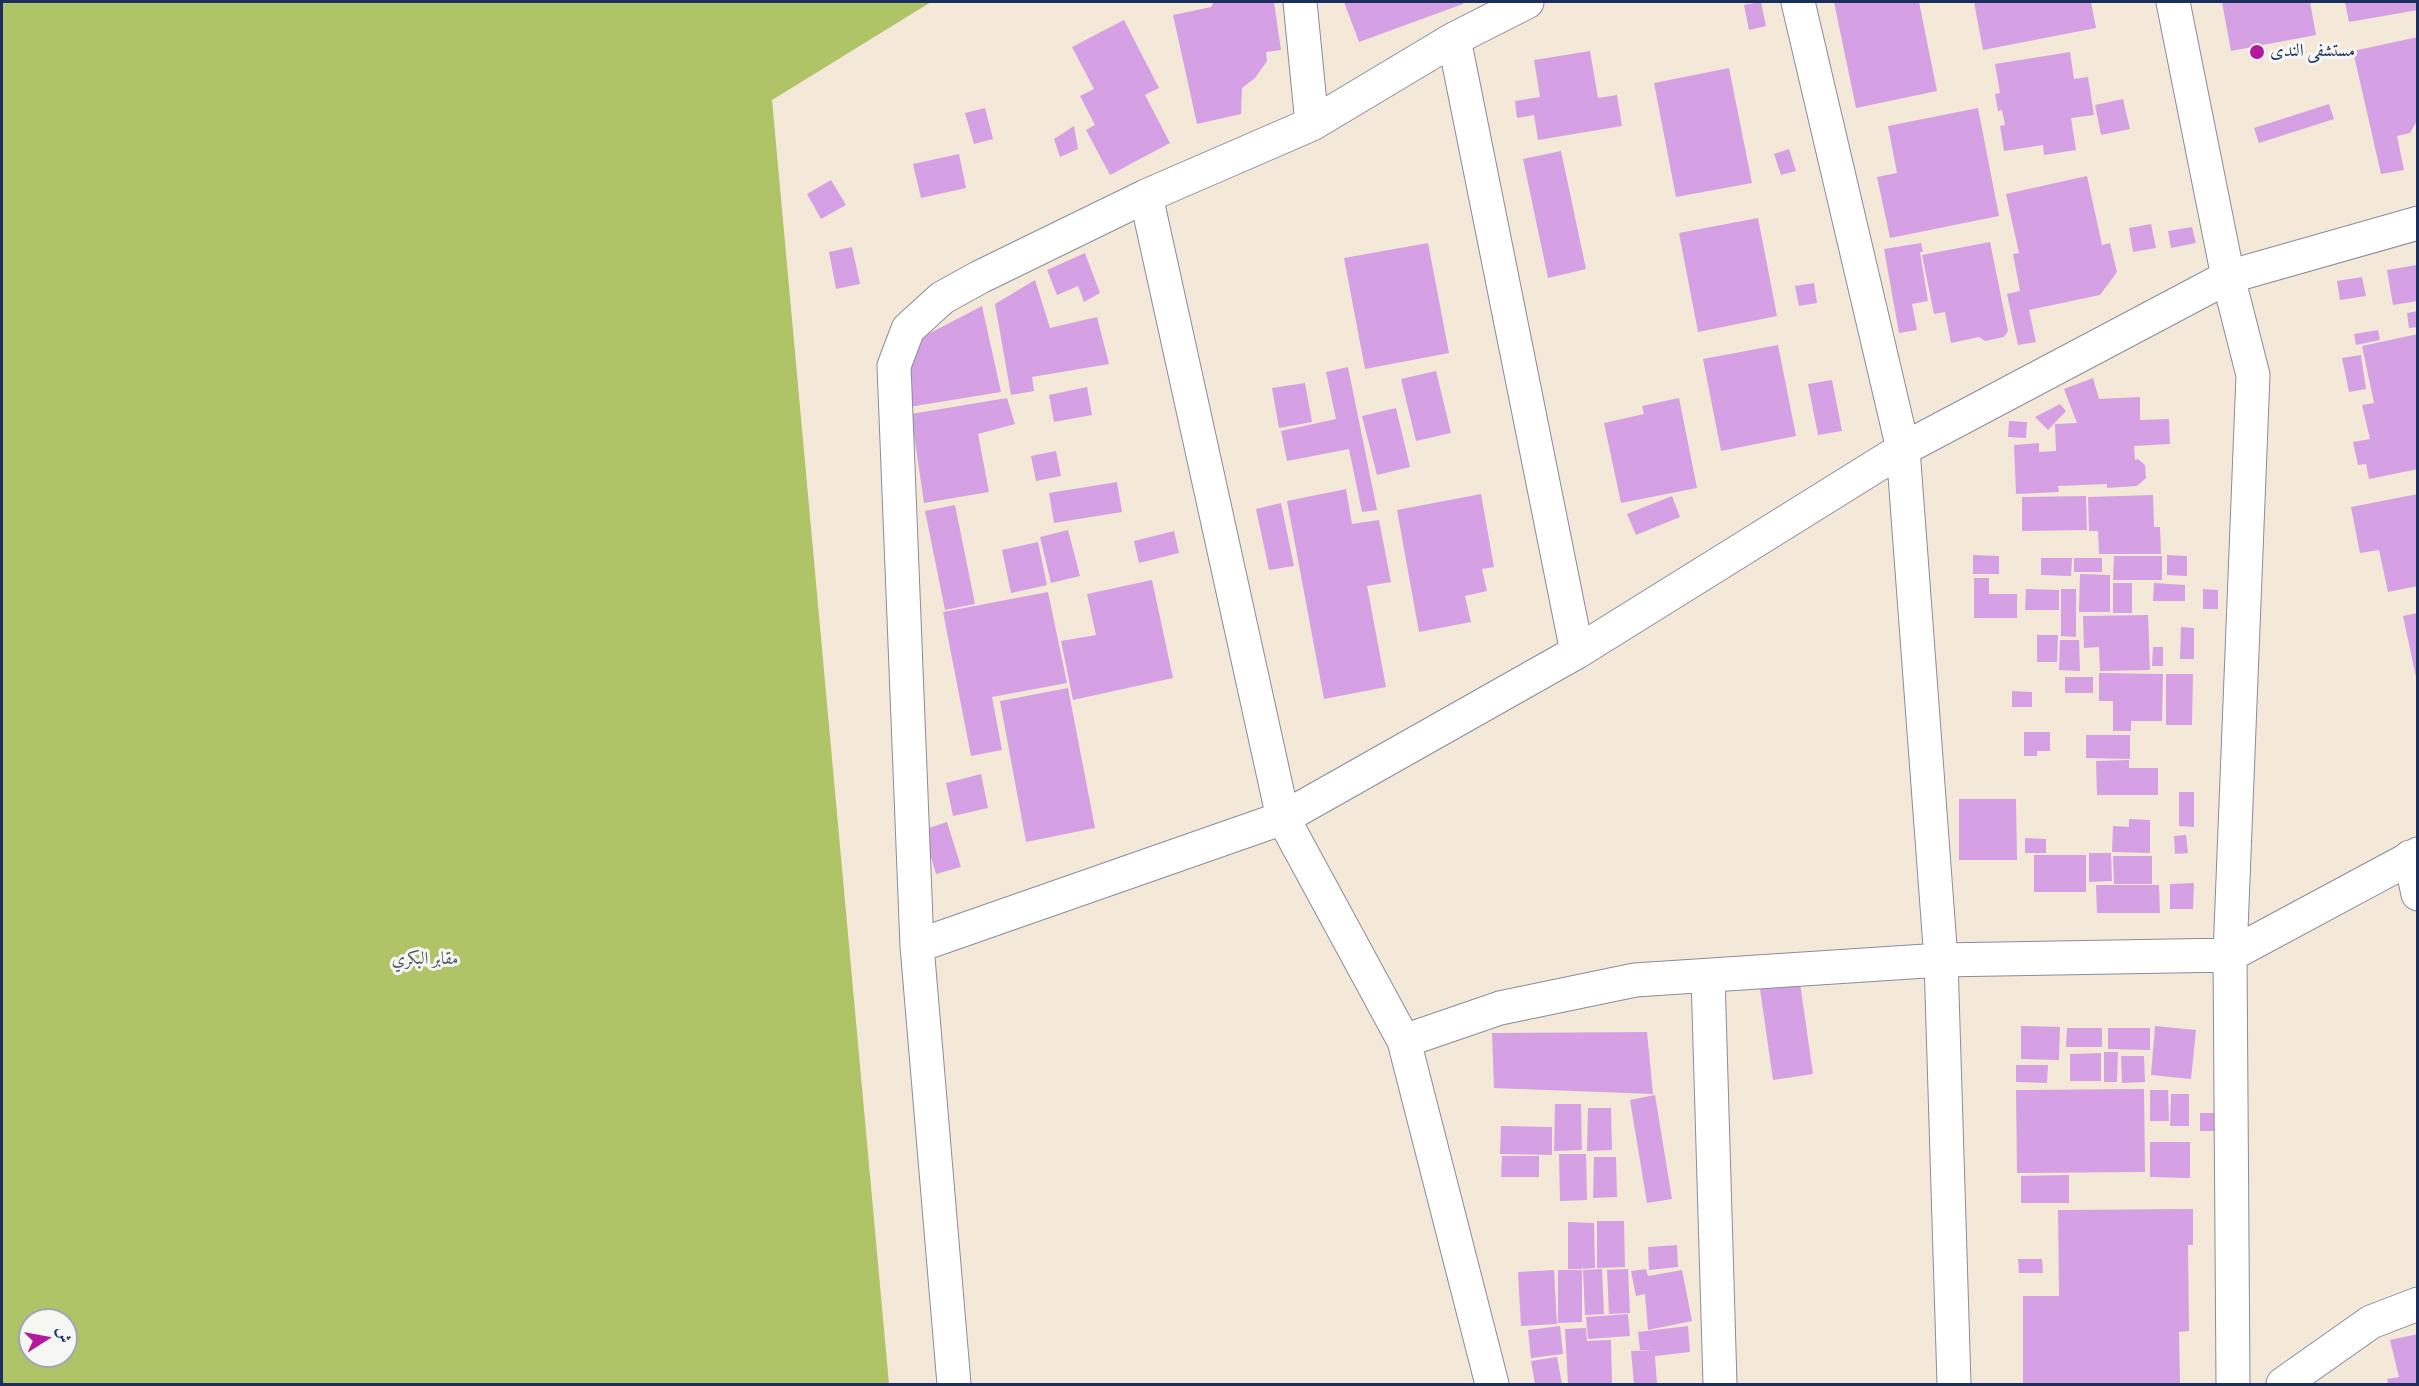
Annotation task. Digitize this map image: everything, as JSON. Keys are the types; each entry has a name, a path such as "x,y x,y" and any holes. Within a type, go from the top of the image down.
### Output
{"street":[{"path":"1300,2 1312,124"},
{"path":"954,1384 917,946 894,366 908,329 942,298 980,277 1146,196 1312,124 1454,39 1527,2"},
{"path":"1798,2 1903,449 1941,960 1954,1384"},
{"path":"2173,2 2228,277 2253,375 2230,955 2233,1384"},
{"path":"1454,39 1577,652"},
{"path":"1146,196 1283,818 1404,1041 1492,1384"},
{"path":"917,946 1283,818 1577,652 1903,449 2228,277 2418,223"},
{"path":"1404,1041 1500,1008 1635,980 1941,960 2230,955 2414,856 2418,894"},
{"path":"1708,976 1720,1384"},
{"path":"2283,1384 2371,1322 2418,1304"}],"green space":[{"name":"مقابر البكري","path":"2,2 931,2 772,100 889,1384 2,1384"}],"building":[{"path":"1214,2 1274,2 1281,50 1266,52 1267,61 1255,78 1242,88 1241,114 1197,124 1173,15 1211,7"},
{"path":"1344,2 1463,2 1463,4 1359,42"},
{"path":"1761,2 1766,26 1749,30 1744,5"},
{"path":"1834,2 1919,2 1937,91 1856,108"},
{"path":"1974,2 2091,2 2096,28 1983,50"},
{"path":"2222,2 2310,2 2316,35 2231,51"},
{"path":"2345,2 2418,2 2418,10 2349,22"},
{"path":"1124,20 1159,88 1145,95 1170,143 1110,175 1086,130 1095,125 1080,96 1094,89 1072,47"},
{"path":"2418,37 2418,119 2410,133 2397,136 2404,170 2381,174 2353,51"},
{"path":"1590,51 1598,98 1617,95 1622,126 1538,140 1534,115 1517,118 1515,101 1540,97 1534,60"},
{"path":"2070,52 2074,79 2088,77 2094,115 2071,118 2076,150 2044,155 2043,145 2004,151 2000,126 2005,125 2002,110 1998,111 1995,94 2000,93 1995,64"},
{"path":"1729,68 1752,183 1676,197 1654,83"},
{"path":"2123,99 2130,129 2101,135 2095,105"},
{"path":"2329,104 2334,119 2259,143 2254,128"},
{"path":"985,108 993,139 974,144 965,113"},
{"path":"1978,108 1999,216 1890,238 1877,177 1897,173 1888,126"},
{"path":"1074,126 1078,149 1060,157 1054,139"},
{"path":"1789,149 1796,171 1781,175 1774,154"},
{"path":"1561,151 1586,269 1548,278 1523,159"},
{"path":"959,154 966,188 921,198 913,164"},
{"path":"2087,176 2102,245 2110,243 2117,272 2100,295 2029,310 2036,342 2018,345 2007,294 2020,291 2013,254 2019,253 2006,194"},
{"path":"831,180 846,205 821,219 807,194"},
{"path":"1758,218 1777,316 1698,332 1679,233"},
{"path":"2151,224 2156,248 2133,252 2129,228"},
{"path":"2192,227 2196,243 2171,248 2168,231"},
{"path":"1990,242 2008,331 2004,337 1985,341 1979,337 1951,343 1945,312 1934,314 1922,255"},
{"path":"1428,243 1449,353 1365,369 1344,258"},
{"path":"1921,243 1923,252 1920,252 1928,301 1912,304 1917,330 1899,333 1884,249"},
{"path":"852,247 860,284 836,289 829,252"},
{"path":"1085,253 1100,293 1084,302 1078,286 1057,295 1047,270"},
{"path":"2417,265 2418,301 2393,305 2387,270"},
{"path":"2362,277 2366,296 2340,300 2337,281"},
{"path":"1035,280 1050,328 1097,317 1109,364 1032,377 1034,391 1011,395 995,304"},
{"path":"1814,283 1817,303 1799,306 1795,286"},
{"path":"982,306 1001,392 909,407 905,346"},
{"path":"2418,311 2418,327 2409,328 2407,313"},
{"path":"2378,330 2380,340 2356,345 2354,334"},
{"path":"2418,334 2418,469 2369,479 2366,464 2358,465 2353,442 2370,439 2362,405 2374,403 2362,346"},
{"path":"1778,345 1796,436 1721,451 1703,359"},
{"path":"2361,355 2366,389 2349,392 2342,358"},
{"path":"1348,367 1377,510 1362,512 1349,449 1287,461 1281,431 1336,419 1326,372"},
{"path":"1436,371 1451,433 1416,441 1401,379"},
{"path":"2093,378 2099,399 2140,397 2140,420 2169,419 2170,444 2134,446 2135,460 2138,459 2145,465 2146,478 2137,486 2107,488 2107,484 2058,486 2059,492 2016,494 2014,445 2039,443 2039,452 2056,451 2055,424 2077,423 2064,389"},
{"path":"1832,380 1842,431 1818,435 1808,384"},
{"path":"1305,383 1312,422 1279,428 1272,388"},
{"path":"1087,387 1092,415 1054,422 1049,395"},
{"path":"1007,398 1015,424 978,434 989,492 924,503 911,414"},
{"path":"1679,398 1697,488 1621,503 1604,423 1644,414 1642,406"},
{"path":"2060,404 2066,411 2048,430 2035,417"},
{"path":"1396,408 1410,467 1377,475 1362,416"},
{"path":"2009,421 2027,422 2026,438 2008,437"},
{"path":"1056,451 1061,476 1036,481 1031,456"},
{"path":"1117,482 1122,512 1054,523 1049,493"},
{"path":"1346,489 1352,524 1379,520 1391,582 1367,586 1386,687 1324,699 1287,501"},
{"path":"1481,494 1494,567 1482,569 1487,591 1465,596 1471,622 1419,632 1397,510"},
{"path":"2418,494 2418,586 2388,592 2379,550 2360,553 2351,507"},
{"path":"2153,495 2154,527 2160,527 2161,554 2099,554 2098,531 2089,531 2088,497"},
{"path":"1672,496 1680,517 1636,535 1627,514"},
{"path":"2086,496 2087,530 2022,531 2022,497"},
{"path":"1281,503 1294,566 1269,570 1256,509"},
{"path":"955,505 975,604 945,610 925,511"},
{"path":"1068,530 1080,576 1051,583 1040,537"},
{"path":"1174,531 1179,553 1139,563 1134,541"},
{"path":"1038,542 1047,585 1011,593 1002,550"},
{"path":"1973,555 1999,556 1999,574 1973,574"},
{"path":"2167,555 2187,556 2187,576 2167,575"},
{"path":"2114,556 2162,556 2162,580 2113,580"},
{"path":"2041,558 2072,558 2071,576 2041,575"},
{"path":"2074,558 2102,558 2102,572 2074,572"},
{"path":"2080,574 2110,575 2110,612 2079,612"},
{"path":"1974,578 1989,578 1989,594 2017,594 2017,618 1974,618"},
{"path":"1152,580 1173,678 1073,700 1061,641 1096,635 1087,594"},
{"path":"2113,583 2132,583 2132,613 2113,613"},
{"path":"2154,583 2185,585 2185,601 2153,601"},
{"path":"2026,589 2059,590 2059,610 2025,610"},
{"path":"2061,589 2076,589 2076,637 2061,636"},
{"path":"2203,589 2218,590 2218,609 2203,609"},
{"path":"1048,592 1067,683 992,697 1002,750 971,756 943,612"},
{"path":"2418,613 2418,681 2417,682 2403,616"},
{"path":"2148,615 2150,670 2100,671 2099,647 2084,648 2083,616"},
{"path":"2181,627 2194,628 2194,659 2180,659"},
{"path":"2037,635 2058,635 2057,662 2037,662"},
{"path":"2060,640 2079,640 2080,671 2059,670"},
{"path":"2153,647 2163,647 2163,666 2152,666"},
{"path":"2099,673 2163,674 2162,721 2131,721 2131,731 2113,731 2113,701 2099,701"},
{"path":"2166,674 2193,674 2192,725 2166,725"},
{"path":"2065,677 2093,677 2093,693 2065,693"},
{"path":"1068,688 1095,828 1026,842 1000,701"},
{"path":"2012,691 2032,692 2032,707 2012,707"},
{"path":"2024,732 2050,732 2050,751 2037,751 2037,756 2024,756"},
{"path":"2086,735 2130,735 2130,759 2086,758"},
{"path":"2129,760 2129,768 2158,768 2158,795 2097,795 2096,761"},
{"path":"981,774 988,808 953,816 946,783"},
{"path":"2179,792 2194,792 2194,827 2179,826"},
{"path":"1959,799 2016,799 2017,860 1959,860"},
{"path":"2129,819 2150,820 2150,853 2112,852 2113,826 2129,827"},
{"path":"947,822 961,867 936,874 923,830"},
{"path":"2186,835 2188,853 2175,854 2174,836"},
{"path":"2025,838 2046,839 2046,853 2025,853"},
{"path":"2089,853 2111,853 2112,881 2089,882"},
{"path":"2034,855 2086,855 2086,892 2034,892"},
{"path":"2113,856 2152,856 2152,884 2114,884"},
{"path":"2194,883 2193,909 2170,909 2170,884"},
{"path":"2096,885 2159,885 2160,913 2097,913"},
{"path":"1800,983 1813,1074 1773,1080 1760,989"},
{"path":"2021,1026 2060,1027 2059,1060 2021,1059"},
{"path":"2155,1026 2196,1030 2191,1079 2151,1075"},
{"path":"2067,1028 2102,1028 2102,1047 2066,1047"},
{"path":"2108,1028 2150,1028 2150,1050 2108,1049"},
{"path":"1647,1032 1653,1094 1494,1088 1492,1033"},
{"path":"2104,1052 2118,1052 2117,1082 2104,1082"},
{"path":"2101,1053 2101,1081 2070,1081 2070,1054"},
{"path":"2121,1056 2144,1056 2145,1082 2122,1083"},
{"path":"2016,1065 2048,1065 2047,1083 2016,1082"},
{"path":"2144,1089 2145,1172 2017,1173 2016,1090"},
{"path":"2150,1090 2168,1090 2169,1121 2150,1121"},
{"path":"2171,1094 2189,1094 2189,1126 2170,1126"},
{"path":"1655,1095 1672,1199 1647,1203 1630,1100"},
{"path":"1555,1104 1581,1104 1582,1150 1554,1151"},
{"path":"1588,1108 1611,1108 1612,1150 1587,1151"},
{"path":"2200,1113 2228,1113 2228,1131 2200,1131"},
{"path":"1501,1126 1552,1127 1552,1155 1500,1154"},
{"path":"2150,1142 2190,1142 2190,1178 2150,1177"},
{"path":"1559,1154 1586,1154 1587,1200 1560,1201"},
{"path":"1502,1156 1539,1156 1539,1177 1501,1177"},
{"path":"1594,1157 1616,1157 1617,1197 1593,1198"},
{"path":"2069,1175 2069,1203 2021,1203 2021,1176"},
{"path":"2193,1209 2193,1245 2188,1245 2189,1331 2179,1332 2180,1384 2023,1384 2023,1296 2059,1296 2058,1210"},
{"path":"1597,1221 1624,1221 1625,1267 1597,1268"},
{"path":"1568,1222 1594,1223 1595,1268 1583,1269 1582,1266 1582,1269 1568,1269"},
{"path":"1677,1245 1678,1267 1649,1270 1648,1247"},
{"path":"2018,1259 2042,1259 2043,1273 2019,1273"},
{"path":"1602,1269 1604,1314 1585,1315 1583,1270"},
{"path":"1628,1269 1630,1313 1609,1314 1607,1270"},
{"path":"1646,1269 1648,1276 1682,1270 1692,1321 1648,1330 1645,1294 1636,1296 1631,1271"},
{"path":"1554,1270 1557,1324 1521,1326 1518,1272"},
{"path":"1558,1270 1582,1270 1582,1322 1558,1323"},
{"path":"1628,1314 1630,1336 1588,1339 1586,1317"},
{"path":"1560,1326 1563,1354 1531,1358 1528,1330"},
{"path":"1688,1326 1690,1352 1655,1356 1657,1384 1634,1384 1631,1351 1655,1350 1640,1350 1638,1332"},
{"path":"1586,1328 1587,1341 1611,1340 1612,1384 1568,1384 1565,1329"},
{"path":"2418,1334 2418,1384 2388,1384 2387,1379 2399,1377 2390,1340"},
{"path":"1557,1357 1562,1384 1535,1384 1531,1361"}],"place":[{"name":"مستشفى الندى","path":"2257,52"}]}
